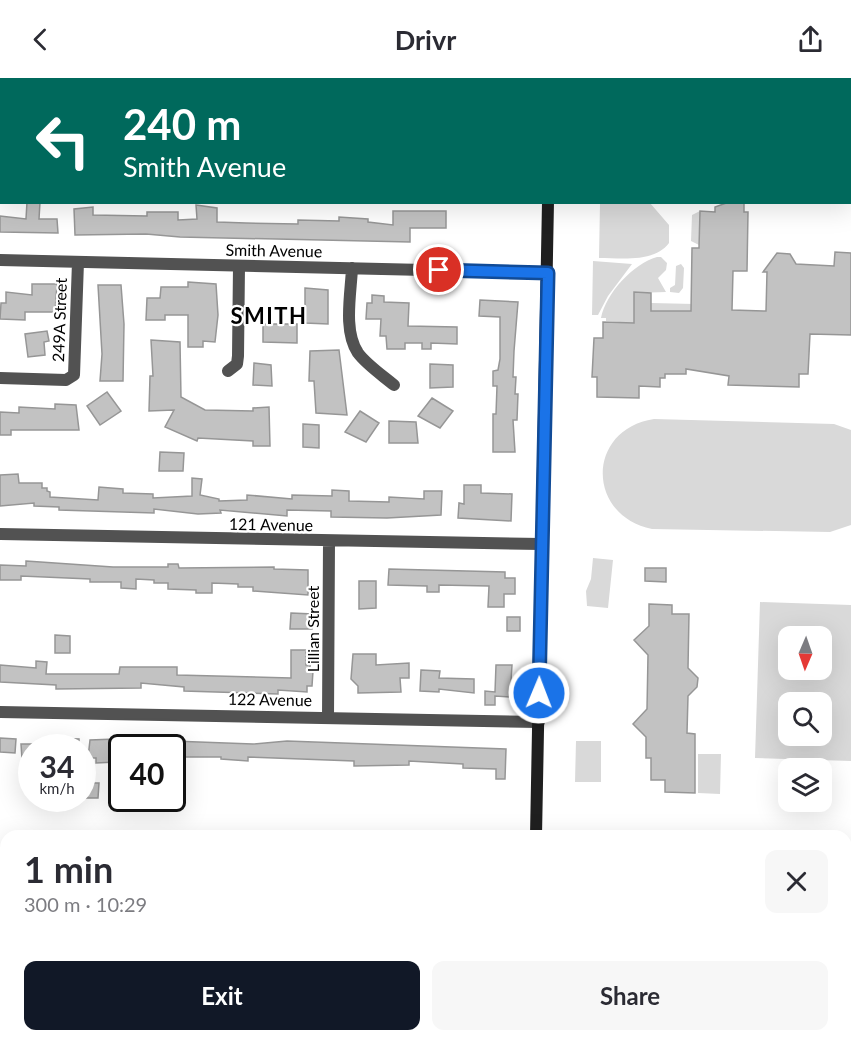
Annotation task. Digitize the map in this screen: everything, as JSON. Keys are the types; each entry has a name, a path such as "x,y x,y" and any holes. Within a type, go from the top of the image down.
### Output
{"street":[{"path":"536,830 548,204"},
{"name":"Smith Avenue","path":"0,260 548,273"},
{"name":"249A Street","path":"0,378 71,379 74,375 78,262"},
{"path":"228,371 237,364 238,356 239,266"},
{"path":"352,268 350,331 353,345 360,355 394,385"},
{"name":"121 Avenue","path":"0,534 329,542 541,544"},
{"name":"Lillian Street","path":"328,717 329,542"},
{"name":"122 Avenue","path":"0,712 539,722"}],"shaded area":[{"path":"600,204 651,204 669,225 669,243 655,254 627,259 599,258"},
{"path":"700,211 699,245 691,241 692,215"},
{"path":"661,257 667,263 666,270 658,278 666,292 635,293 634,323 606,321 606,318 601,318 608,299 622,281 639,266"},
{"path":"593,261 632,264 608,296 598,315 592,315"},
{"path":"681,264 684,268 683,288 679,293 670,292 670,288 675,285 676,266"},
{"path":"651,303 694,304 694,311 651,311"},
{"path":"654,419 834,424 851,430 851,525 830,532 652,529 630,521 615,507 606,491 603,472 606,455 616,438 632,426"},
{"path":"593,558 613,560 608,608 587,606 586,591 591,579"},
{"path":"760,602 851,605 851,761 832,760 832,758 755,758"},
{"path":"576,741 601,741 601,782 575,782"},
{"path":"698,754 721,754 720,794 698,793"}],"building":[{"path":"27,204 40,204 39,219 57,219 58,233 0,232 0,216 26,219"},
{"path":"723,204 744,204 744,212 748,212 747,271 733,271 732,310 766,311 767,272 763,272 777,253 790,254 796,264 834,266 835,252 851,253 851,335 810,334 808,374 799,374 799,387 728,385 729,376 686,369 686,374 665,374 665,378 660,378 660,387 639,386 639,398 597,397 597,377 592,377 594,338 603,338 603,322 634,323 634,292 651,293 651,311 691,311 692,248 699,248 700,211 715,212 715,207"},
{"path":"196,205 217,208 217,222 246,223 298,224 298,220 339,221 339,217 368,219 368,222 393,225 393,211 446,211 446,228 410,228 410,242 180,237 146,234 75,235 74,209 93,207 93,215 147,216 147,212 178,212 178,220 197,219"},
{"path":"188,282 216,284 218,315 215,342 203,341 203,347 188,347 188,315 165,315 165,320 146,320 147,298 160,298 161,287 188,287"},
{"path":"32,284 57,284 55,312 25,312 25,320 0,319 1,303 6,303 6,292 32,295"},
{"path":"98,285 121,285 124,324 123,381 100,381 102,354"},
{"path":"305,288 328,290 328,324 305,323"},
{"path":"372,295 384,296 384,302 409,303 408,326 457,327 457,344 431,343 431,349 422,349 422,343 405,343 405,349 387,349 386,336 380,336 381,319 366,319 367,303 372,303"},
{"path":"480,300 518,302 513,377 516,377 515,394 518,394 517,420 513,420 515,452 493,452 493,414 496,414 497,386 493,386 493,371 498,370 500,359 500,317 479,316"},
{"path":"263,324 297,324 297,343 263,342"},
{"path":"47,331 49,341 44,342 45,355 28,357 25,334"},
{"path":"151,340 180,342 181,397 205,410 253,411 253,408 269,407 270,446 253,446 253,441 198,438 197,441 165,427 174,410 149,411 150,376 153,376"},
{"path":"339,350 347,415 316,413 314,381 309,381 310,351"},
{"path":"254,363 271,365 272,386 253,385"},
{"path":"430,364 453,365 453,387 430,388"},
{"path":"107,392 121,411 100,425 87,406"},
{"path":"432,398 453,411 440,428 418,416"},
{"path":"55,404 76,405 79,430 11,430 11,435 0,435 0,412 19,413 19,407 55,409"},
{"path":"360,411 379,423 366,442 345,432"},
{"path":"389,421 416,422 418,443 389,443"},
{"path":"303,424 319,425 319,448 303,447"},
{"path":"160,452 184,453 183,471 159,471"},
{"path":"18,474 19,483 42,483 42,488 47,488 50,492 50,497 98,500 99,487 123,489 123,493 153,494 153,498 192,496 192,478 202,479 200,495 219,499 219,501 247,500 247,495 292,499 292,495 332,496 332,490 349,491 349,501 389,502 389,497 424,499 424,491 442,491 441,515 387,518 331,517 331,511 287,510 287,516 220,510 221,513 198,514 154,509 154,513 59,510 59,507 34,506 34,503 0,506 0,475"},
{"path":"464,485 481,485 481,493 512,494 511,521 458,518 459,503 464,504"},
{"path":"26,561 113,567 168,567 168,564 178,564 179,568 274,567 274,569 308,570 308,595 253,591 253,587 238,587 238,584 212,583 212,593 196,593 196,590 168,589 168,583 136,579 136,589 121,588 121,582 90,582 90,579 21,576 21,580 0,580 0,565 26,566"},
{"path":"645,568 666,568 666,582 645,581"},
{"path":"389,569 505,572 505,578 515,578 515,594 504,594 504,607 488,607 489,586 439,585 439,592 427,592 427,586 388,585"},
{"path":"359,581 376,581 376,608 359,609"},
{"path":"649,604 672,605 672,614 689,614 688,668 698,678 697,687 688,696 687,733 695,734 695,793 665,792 665,780 651,780 651,758 646,758 646,737 633,724 647,709 648,655 634,640 649,626"},
{"path":"291,613 313,614 312,629 290,629"},
{"path":"507,617 520,617 520,631 507,631"},
{"path":"55,635 70,636 70,653 55,653"},
{"path":"291,650 306,650 306,665 310,665 310,670 313,671 312,686 307,686 307,692 278,690 278,694 184,691 184,687 141,683 141,688 56,689 56,685 0,682 0,665 36,668 36,661 47,662 46,674 119,674 120,667 177,667 177,675 291,678"},
{"path":"353,654 376,654 376,665 409,663 409,678 400,678 401,692 358,693 358,686 351,679"},
{"path":"496,665 512,665 510,697 495,696 495,705 485,705 485,691 495,692"},
{"path":"421,670 440,671 439,678 474,679 474,693 439,689 439,692 420,691"},
{"path":"0,738 16,739 15,753 0,752"},
{"path":"108,739 108,762 96,763 96,740"},
{"path":"287,741 506,749 505,779 496,779 496,769 463,768 463,764 409,761 409,765 354,766 354,761 248,757 248,761 221,759 221,757 186,757 186,742 253,744"},
{"path":"96,783 99,783 98,798 96,798"}],"district":[{"name":"SMITH","path":"269,315"}],"route":[{"path":"439,270 548,273 539,693"}]}
